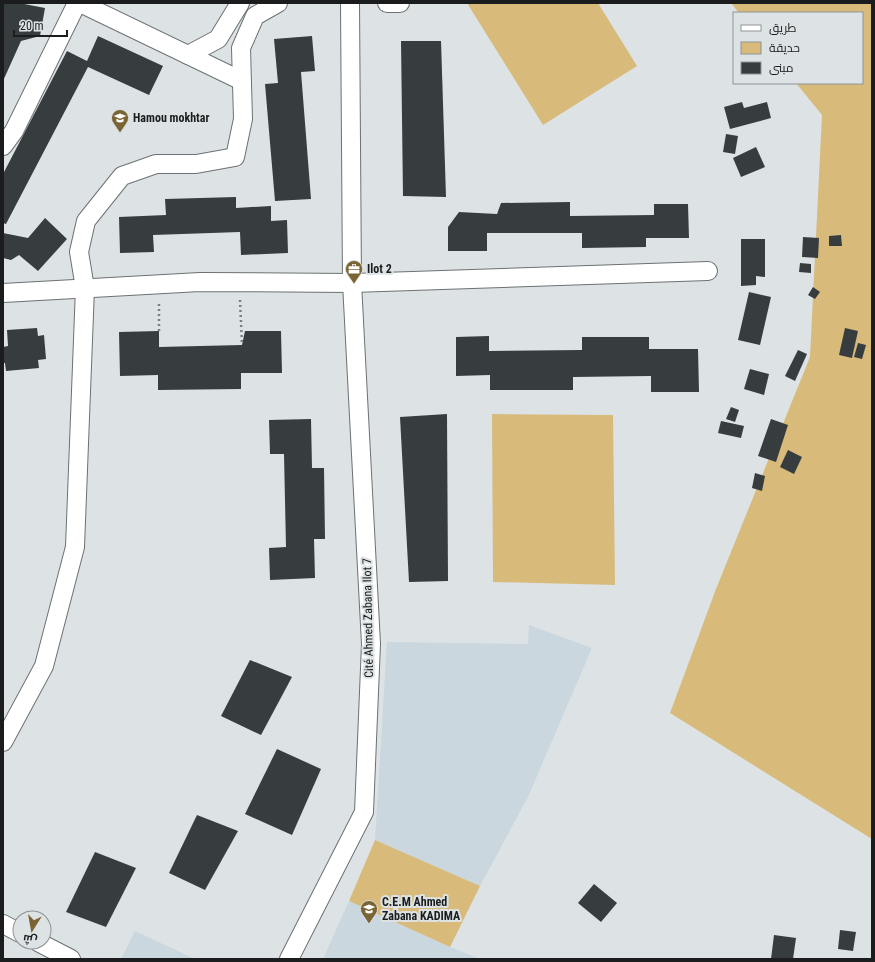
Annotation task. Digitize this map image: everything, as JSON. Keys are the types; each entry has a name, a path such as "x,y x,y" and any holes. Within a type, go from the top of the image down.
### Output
{"street":[{"path":"3,146 14,131 79,3 240,80"},
{"path":"188,55 218,39 240,3"},
{"path":"3,742 44,666 75,547 85,288 79,252 86,221 122,176 156,164 196,164 234,157 243,119 240,80 241,48 255,16 278,3"},
{"name":"Cité Ahmed Zabana Ilot 7","path":"289,959 364,812 371,644 352,283 350,3"},
{"path":"387,3 400,3"},
{"path":"3,293 200,282 352,283 708,271"},
{"path":"3,924 12,929"},
{"path":"52,949 71,959"}],"path":[{"path":"159,299 159,332"},
{"path":"239,303 242,345"}],"shaded area":[{"path":"529,625 592,648 528,797 480,886 375,840 387,642 528,644"},
{"name":"C.E.M Ahmed Zabana KADIMA","path":"349,901 450,947 480,959 323,959"},
{"path":"135,931 195,959 121,959"}],"green space":[{"path":"467,3 598,3 637,66 543,125"},
{"path":"731,3 872,3 872,839 670,713 716,589 810,357 822,115 797,84 863,84 863,12 738,12"},
{"path":"492,414 613,415 615,585 493,582"},
{"path":"375,840 480,886 450,947 349,901"}],"building":[{"path":"3,3 19,3 45,8 40,36 21,41 3,81"},
{"path":"98,36 163,66 149,95 88,67 6,224 3,223 3,174 67,51 87,61"},
{"path":"312,36 315,71 301,72 311,199 275,201 265,84 278,83 274,39"},
{"path":"401,41 441,41 446,197 403,196"},
{"path":"742,102 744,108 767,102 771,118 730,129 724,107"},
{"path":"726,134 738,136 735,154 723,152"},
{"path":"756,147 765,167 741,177 733,158"},
{"path":"236,197 236,208 271,206 271,221 287,220 288,253 241,255 240,232 153,235 154,252 120,253 119,217 166,215 165,199"},
{"path":"570,202 570,216 654,215 654,204 688,204 689,238 646,238 646,247 582,248 582,233 487,233 487,251 448,251 448,227 459,212 497,214 501,203"},
{"path":"45,218 67,239 38,271 19,255 11,260 3,258 3,233 28,238"},
{"path":"841,235 842,246 829,246 829,236"},
{"path":"803,237 819,238 818,258 802,257"},
{"path":"741,239 765,239 765,277 756,276 756,285 741,286"},
{"path":"800,263 811,264 811,273 799,272"},
{"path":"813,287 820,292 815,299 808,295"},
{"path":"749,292 771,297 760,345 738,340"},
{"path":"37,328 38,336 44,335 46,359 38,360 39,368 6,371 5,363 3,363 3,347 8,346 7,330"},
{"path":"845,328 858,331 852,358 839,355"},
{"path":"159,331 159,347 242,345 245,331 281,331 282,373 241,373 241,389 158,390 158,375 120,376 119,332"},
{"path":"489,336 489,351 582,350 582,337 649,337 649,349 698,349 699,392 651,392 651,376 573,377 573,390 490,390 490,375 456,376 456,337"},
{"path":"858,343 866,345 862,359 854,357"},
{"path":"798,350 807,354 795,381 785,376"},
{"path":"750,369 769,374 764,395 744,389"},
{"path":"731,407 739,410 735,422 726,419"},
{"path":"447,414 448,581 409,582 400,417"},
{"path":"311,419 312,468 324,468 325,539 314,539 315,578 270,580 269,548 286,547 284,454 270,454 269,420"},
{"path":"771,419 788,425 776,462 758,456"},
{"path":"721,421 744,426 741,438 718,433"},
{"path":"788,450 802,457 794,474 780,467"},
{"path":"755,473 765,476 762,491 752,488"},
{"path":"250,660 292,677 261,735 221,716"},
{"path":"277,749 321,769 292,835 245,814"},
{"path":"197,815 238,831 205,890 169,873"},
{"path":"95,852 136,868 106,927 66,912"},
{"path":"594,884 617,903 601,922 578,903"},
{"path":"840,930 856,932 853,951 838,949"},
{"path":"774,935 796,938 793,959 771,959"}],"place":[{"name":"Hamou mokhtar","path":"120,133"},
{"name":"Ilot 2","path":"354,284"},
{"name":"C.E.M Ahmed Zabana KADIMA","path":"369,924"}]}
